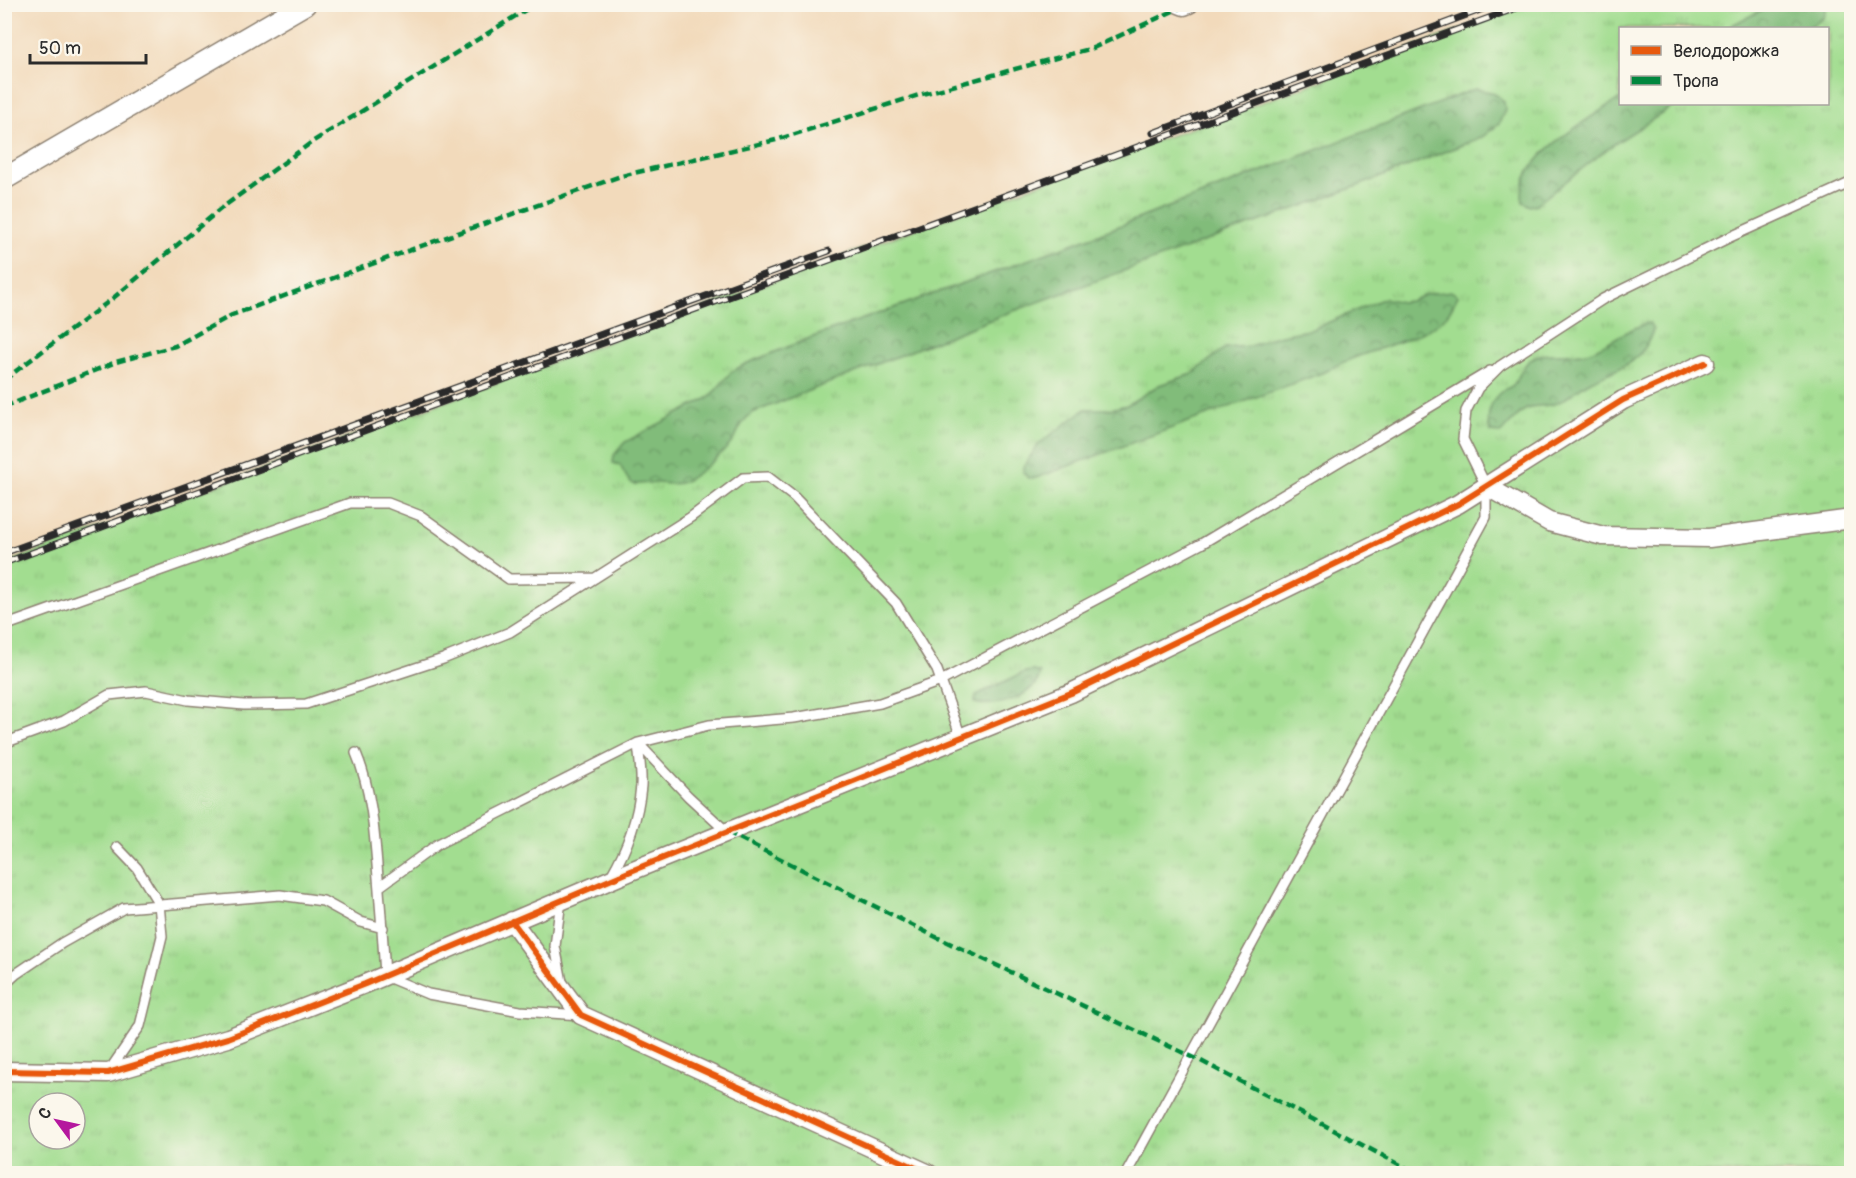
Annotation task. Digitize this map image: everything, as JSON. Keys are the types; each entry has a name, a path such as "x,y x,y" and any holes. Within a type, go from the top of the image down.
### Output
{"street":[{"path":"4,179 305,4"},
{"path":"4,1071 108,1073 228,1038 385,976 608,881 1071,693 1458,504 1623,400 1705,363"},
{"path":"1486,486 1549,522 1603,536 1709,538 1851,519"},
{"path":"512,921 581,1016 929,1173"}],"lane":[{"path":"379,886 438,844 638,743 709,725 794,718 880,703 941,681 1201,544 1500,366 1603,299 1728,238 1851,182"},
{"path":"1126,1173 1486,517 1486,486 1463,439 1466,411 1478,388 1500,366"},
{"path":"4,743 64,721 109,695 146,691 188,700 244,705 306,705 443,659 510,633 691,517 743,478 768,477 794,497 896,603 937,670 961,737"},
{"path":"4,626 350,503 388,503 421,516 509,579 595,578"},
{"path":"638,743 688,796 727,832"},
{"path":"608,881 624,855 635,819 641,785 638,743"},
{"path":"356,753 364,772 374,822 385,976 428,994 520,1011 581,1016"},
{"path":"108,1073 140,1026 162,936 159,904 136,868 117,846"},
{"path":"4,985 16,974 62,944 124,908 280,895 323,901 361,922 383,928"},
{"path":"561,901 555,946 565,993"}],"green space":[{"path":"1772,4 1827,5 1823,18 1810,27 1728,27"},
{"path":"1527,5 1851,5 1851,1173 5,1174 5,563"},
{"path":"1475,89 1491,92 1504,102 1505,109 1499,124 1482,137 1363,184 1008,313 752,413 743,422 725,450 686,481 671,484 634,484 628,479 620,465 613,463 614,455 625,442 710,397 731,372 745,364 810,338 1075,243"},
{"path":"1619,99 1619,105 1675,105 1611,146 1537,204 1530,206 1523,202 1523,186 1530,171 1541,156 1573,129"},
{"path":"1451,291 1458,296 1446,316 1435,325 1405,340 1036,478 1028,478 1023,472 1025,464 1039,444 1085,409 1110,409 1127,405 1159,385 1192,374 1225,348 1250,346 1277,336 1313,329 1385,298 1401,302 1427,294"},
{"path":"1649,323 1654,329 1645,348 1631,361 1589,382 1559,402 1527,409 1500,433 1491,432 1488,421 1494,399 1514,384 1532,358 1548,354 1587,352"},
{"path":"1025,672 1040,673 1037,681 1031,688 1014,699 993,704 975,703 976,695"}],"railway":[{"path":"1153,133 1496,4"},
{"path":"4,563 1527,4"},
{"path":"4,553 829,251"}],"marked path":[{"path":"4,380 112,299 223,207 312,142 535,4"},
{"path":"4,407 116,362 175,346 232,315 621,176 776,140 919,95 1093,48 1184,6"},
{"path":"727,832 934,936 1201,1061 1418,1174"}],"cycle path":[{"path":"4,1071 108,1073 228,1038 365,984 631,871 1071,693 1458,504 1623,400 1705,363"},
{"path":"512,921 581,1015 929,1174"}]}
